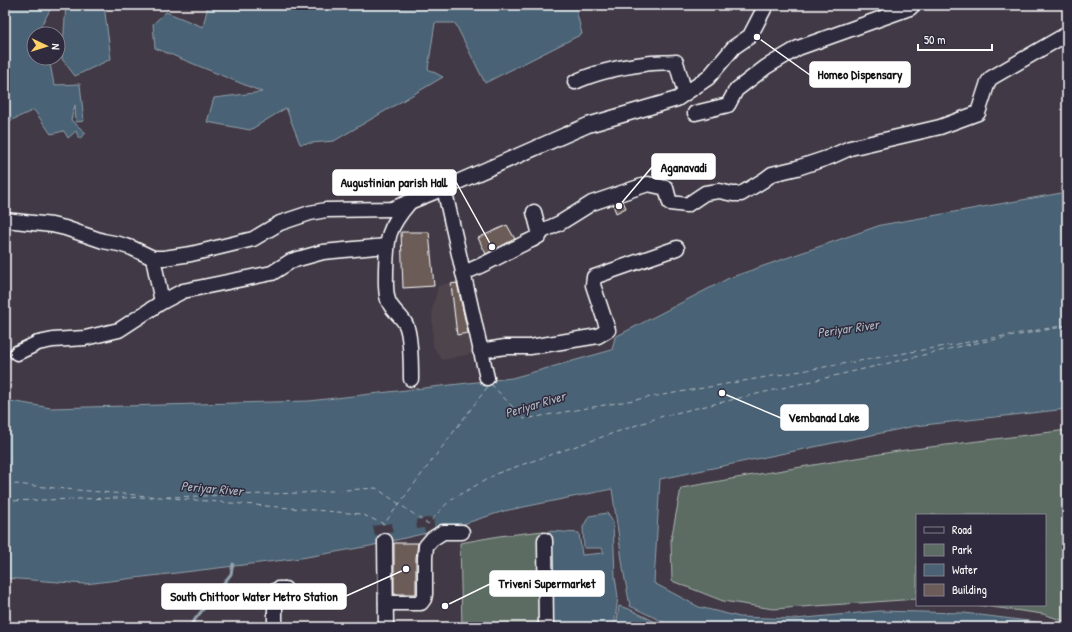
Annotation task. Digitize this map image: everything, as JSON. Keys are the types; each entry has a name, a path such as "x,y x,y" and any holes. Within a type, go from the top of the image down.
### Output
{"street":[{"path":"5,220 52,225 65,228 103,241 132,248 153,258 164,258 191,254 247,241 280,223 310,213 326,210 392,209 588,126 677,99 708,78 734,47 750,36 766,5"},
{"path":"695,113 728,105 736,90 766,66 798,48 910,8 913,5"},
{"path":"540,232 560,223 592,203 648,184 666,188 670,203 687,205 704,194 719,191 741,194 772,174 797,168 830,157 850,148 940,127 971,116 978,113 988,82 991,78 1067,34"},
{"path":"575,82 587,76 645,63 676,62 685,93"},
{"path":"444,188 486,378"},
{"path":"409,203 397,217 391,228 386,246 386,285 388,301 406,324 411,362 411,379"},
{"path":"463,273 486,264 537,238 540,235 540,232 534,212"},
{"path":"17,353 38,343 54,340 84,338 119,330 162,302 183,291 272,273 291,261 323,252 386,246"},
{"path":"480,351 505,347 530,347 598,336 608,330 593,285 594,277 677,248"},
{"path":"153,258 162,302"},
{"path":"386,603 421,603 425,594 424,558 426,546 432,539 443,532 462,532"},
{"path":"385,540 386,627"},
{"path":"545,540 546,627"},
{"path":"275,627 275,591 278,589 285,589"}],"shaded area":[{"path":"462,279 476,353 442,360 433,346 432,310 438,286"}],"green space":[{"path":"1067,430 1067,622 1043,614 984,606 1046,606 1046,514 916,514 916,599 773,609 723,601 672,581 671,540 681,488 898,451"},
{"path":"543,531 542,627 462,627 460,543 499,536"}],"water":[{"path":"53,5 41,26 26,26 26,66 50,66 54,85 80,84 84,121 76,122 75,105 71,120 86,133 79,139 76,131 68,138 64,131 51,134 34,110 5,123 5,6"},
{"path":"66,5 104,5 111,59 75,76 66,64 66,26 64,26"},
{"path":"208,5 575,5 582,34 485,83 455,23 435,23 428,69 443,77 334,141 300,144 286,108 250,130 207,122 214,98 262,92 155,48 153,24 166,12 203,27"},
{"name":"Periyar River","path":"1067,192 1067,409 915,426 660,479 654,583 699,607 740,617 795,619 879,611 964,613 1060,625 1063,627 674,627 630,606 612,489 504,511 457,526 370,546 301,558 85,584 5,578 5,400 51,408 309,401 512,378 612,350 615,337 729,278 881,225"},
{"path":"607,513 613,522 615,577 618,597 614,627 549,627 548,531 579,533 582,555 604,553 602,548 584,548 583,527 589,516"},
{"path":"619,606 629,609 666,627 616,627"}],"pier":[{"path":"433,517 435,533 426,536 424,528 417,529 416,520"},
{"path":"392,523 393,532 388,533 389,544 381,545 380,535 375,536 373,526"}],"building":[{"path":"623,201 626,208 616,213 613,205"},
{"path":"507,225 515,239 486,254 478,238"},
{"path":"401,232 429,232 434,286 403,288"},
{"path":"457,283 468,333 457,335 451,284"},
{"path":"394,543 418,543 416,558 416,594 394,594"}],"waterway":[{"path":"189,627 231,574 233,564"}],"ferry route":[{"path":"491,384 524,419 1067,325"},
{"path":"166,497 301,493 376,488 428,524 450,500 498,473 663,416 966,345 1067,326"},
{"path":"5,483 361,514 384,524 489,385"},
{"path":"5,501 152,497"}],"place":[{"name":"Homeo Dispensary","path":"757,37"},
{"name":"Aganavadi","path":"619,206"},
{"name":"Augustinian parish Hall","path":"492,247"},
{"name":"Vembanad Lake","path":"722,393"},
{"name":"South Chittoor Water Metro Station","path":"406,569"},
{"name":"Triveni Supermarket","path":"445,606"}]}
